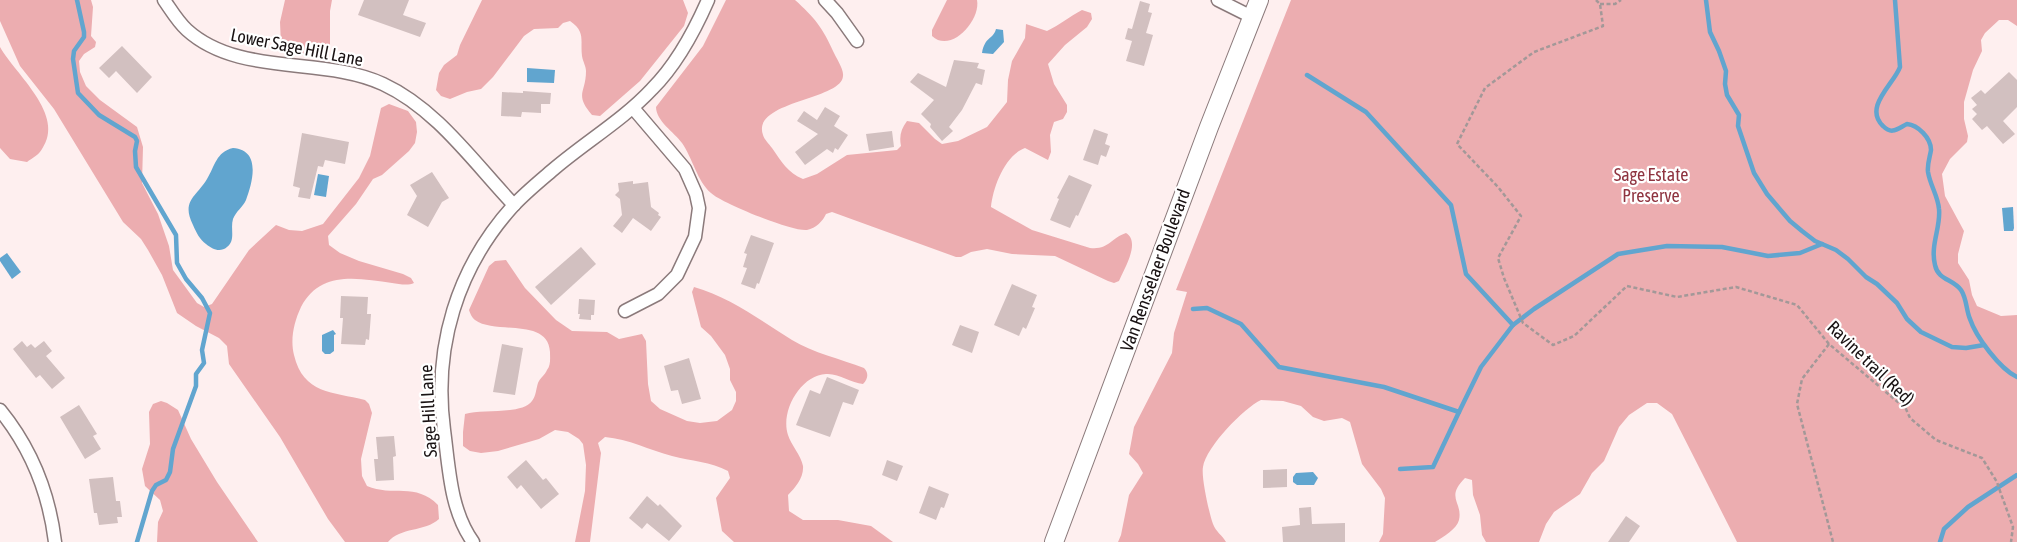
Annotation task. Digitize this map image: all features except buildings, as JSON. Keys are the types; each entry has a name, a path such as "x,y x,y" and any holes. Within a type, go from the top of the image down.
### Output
{"main road":[{"name":"Van Rensselaer Boulevard","path":"1054,542 1205,136 1259,0"}],"street":[{"name":"Lower Sage Hill Lane","path":"164,0 188,31 198,39 221,50 268,62 351,73 394,90 418,105 447,132 514,205"},
{"name":"Sage Hill Lane","path":"473,542 462,523 451,483 442,418 442,358 451,317 461,287 494,230 514,205 582,146 633,108 654,88 681,52 708,0"},
{"path":"825,0 842,19 857,41"},
{"path":"1218,0 1252,16"},
{"path":"625,311 658,294 677,276 695,237 699,208 696,194 684,169 633,108"},
{"path":"0,410 24,445 36,468 42,484 55,542"}],"path":[{"path":"1596,0 1600,4 1615,4 1621,0"},
{"name":"Ravine trail (Red)","path":"1600,4 1603,26 1534,52 1486,88 1457,144 1498,187 1521,216 1498,258 1523,323 1553,345 1574,336 1627,286 1677,297 1736,287 1796,305 1830,344 1906,409 1910,418 1936,440 1982,458 1997,482 2013,527 2011,542"},
{"path":"1830,344 1802,379 1797,404 1833,542"}],"green space":[{"path":"0,0 91,0 93,7 91,36 96,42 95,47 84,54 79,61 80,72 86,86 100,100 137,127 143,147 142,183 158,214 169,246 173,270 197,303 204,307 212,304 249,250 276,225 289,230 302,231 323,224 359,178 370,156 381,108 389,104 408,111 416,122 415,143 409,151 382,175 373,179 356,204 328,236 329,245 340,253 359,261 403,274 411,278 414,283 403,284 366,279 341,279 318,287 309,295 301,307 293,331 292,343 298,368 312,384 331,393 365,400 369,404 372,413 361,459 362,476 367,486 376,489 412,492 430,498 438,505 439,519 427,526 399,534 388,542 345,542 328,519 280,437 229,364 227,346 219,338 177,313 162,275 148,250 141,239 123,222 54,109 20,66 0,21"},
{"path":"285,0 332,0 330,11 330,49 326,53 320,55 306,54 281,45 280,22"},
{"path":"482,0 683,0 688,13 684,26 640,81 600,116 592,115 583,102 582,93 586,78 586,67 582,56 580,33 570,21 563,23 558,28 534,29 524,36 493,77 481,89 450,99 441,96 436,90 439,73 444,65 457,55"},
{"path":"726,0 795,0 822,29 841,67 843,76 839,84 828,91 783,108 770,115 763,124 765,140 785,166 803,179 817,174 847,155 897,150 901,146 901,133 907,121 919,123 942,144 958,141 987,127 1007,102 1008,80 1012,61 1025,38 1026,24 1047,31 1082,10 1091,13 1092,19 1087,27 1065,45 1048,64 1054,84 1067,105 1067,112 1063,119 1054,122 1050,135 1051,152 1048,160 1025,148 1018,152 1006,164 997,181 991,207 1032,230 1090,248 1102,247 1126,233 1130,237 1132,249 1119,281 1114,283 1108,281 1055,256 1012,254 987,249 956,257 832,212 826,214 821,222 813,228 807,230 799,229 758,216 717,198 706,188 686,149 659,117 656,107 703,46"},
{"path":"947,0 977,0 977,8 970,25 956,38 948,41 932,36 932,30"},
{"name":"Sage Estate Preserve","path":"1291,0 2017,0 2017,26 2008,20 1999,20 1985,33 1981,40 1982,51 1973,70 1964,102 1967,142 1950,159 1942,174 1945,196 1964,231 1958,254 1958,263 1969,280 1972,295 1977,306 2001,316 2017,315 2017,542 1737,542 1672,414 1657,403 1647,403 1629,415 1619,427 1604,461 1592,473 1580,494 1554,512 1546,524 1539,542 1486,542 1482,535 1480,515 1473,495 1472,480 1465,478 1456,490 1455,495 1460,514 1456,527 1435,542 1379,542 1383,534 1385,498 1381,489 1362,464 1350,422 1342,418 1324,421 1313,417 1301,406 1283,401 1261,400 1236,419 1218,439 1203,467 1204,487 1211,519 1226,542 1118,542 1129,495 1143,473 1129,454 1134,427 1172,353 1174,333 1187,292 1176,290"},
{"path":"0,47 36,96 48,123 48,136 42,149 27,162 10,159 0,148"},
{"path":"506,260 525,288 556,320 572,331 607,332 619,339 642,334 646,341 648,384 651,401 660,409 687,421 700,423 717,421 732,410 736,401 736,392 730,380 730,369 725,355 711,336 701,327 692,292 694,287 733,303 800,345 864,368 867,376 863,384 831,374 817,376 801,387 790,405 786,426 789,439 802,462 803,470 798,482 788,495 789,511 803,520 838,520 871,526 893,542 734,542 722,531 716,498 730,478 728,471 622,440 605,437 598,443 601,453 590,542 575,542 585,491 586,465 583,444 579,439 568,432 555,430 539,439 498,451 481,453 470,451 463,446 465,414 511,410 527,405 532,401 538,383 550,364 550,352 547,341 540,334 531,330 484,324 474,319 470,313 469,310 489,266 495,261"},
{"path":"161,401 178,410 191,439 217,482 258,542 157,542 158,522 163,511 160,500 145,486 142,469 150,444 149,412 153,404"}],"water":[{"path":"996,29 1003,30 1004,42 993,54 982,53 985,44"},
{"path":"527,68 555,70 554,83 527,82"},
{"path":"233,148 248,154 251,160 253,168 251,184 246,200 233,219 230,244 222,250 216,250 198,236 190,217 189,205 207,179 219,156"},
{"path":"318,174 329,176 326,197 314,195"},
{"path":"2013,207 2013,231 2004,231 2002,208"},
{"path":"7,253 21,272 12,279 0,261 0,258"},
{"path":"333,330 336,334 334,335 334,351 330,354 325,354 322,351 322,335"},
{"path":"1313,472 1318,478 1314,485 1297,485 1293,482 1293,477 1296,473"}],"waterway":[{"path":"77,0 84,32 84,37 74,51 73,59 78,93 99,115 135,137 137,141 135,151 136,167 176,235 177,263 186,279 202,298 210,313 202,350 204,363 196,374 196,386 173,449 170,472 166,480 156,485 152,491 137,542"},
{"path":"1706,0 1710,32 1726,71 1725,84 1727,95 1739,115 1738,126 1754,173 1767,194 1790,221 1802,231 1815,241 1836,250 1866,277 1877,284 1897,303 1907,319 1921,332 1952,347 1966,348 1984,345"},
{"path":"1895,0 1900,67 1878,103 1876,111 1878,119 1886,129 1892,131 1907,124 1911,125 1923,133 1929,141 1931,150 1928,172 1939,209 1939,223 1934,250 1935,265 1942,277 1958,286 1961,290 1970,319 1983,343 1996,360 2017,377"},
{"path":"1307,75 1366,112 1451,205 1466,274 1513,325"},
{"path":"1193,309 1207,308 1241,324 1279,367 1384,387 1459,412 1481,367 1513,325 1618,254 1667,246 1722,247 1768,256 1800,253 1822,244"},
{"path":"1400,469 1433,467 1459,412"},
{"path":"1940,542 1944,529 1968,507 2017,475"}]}
